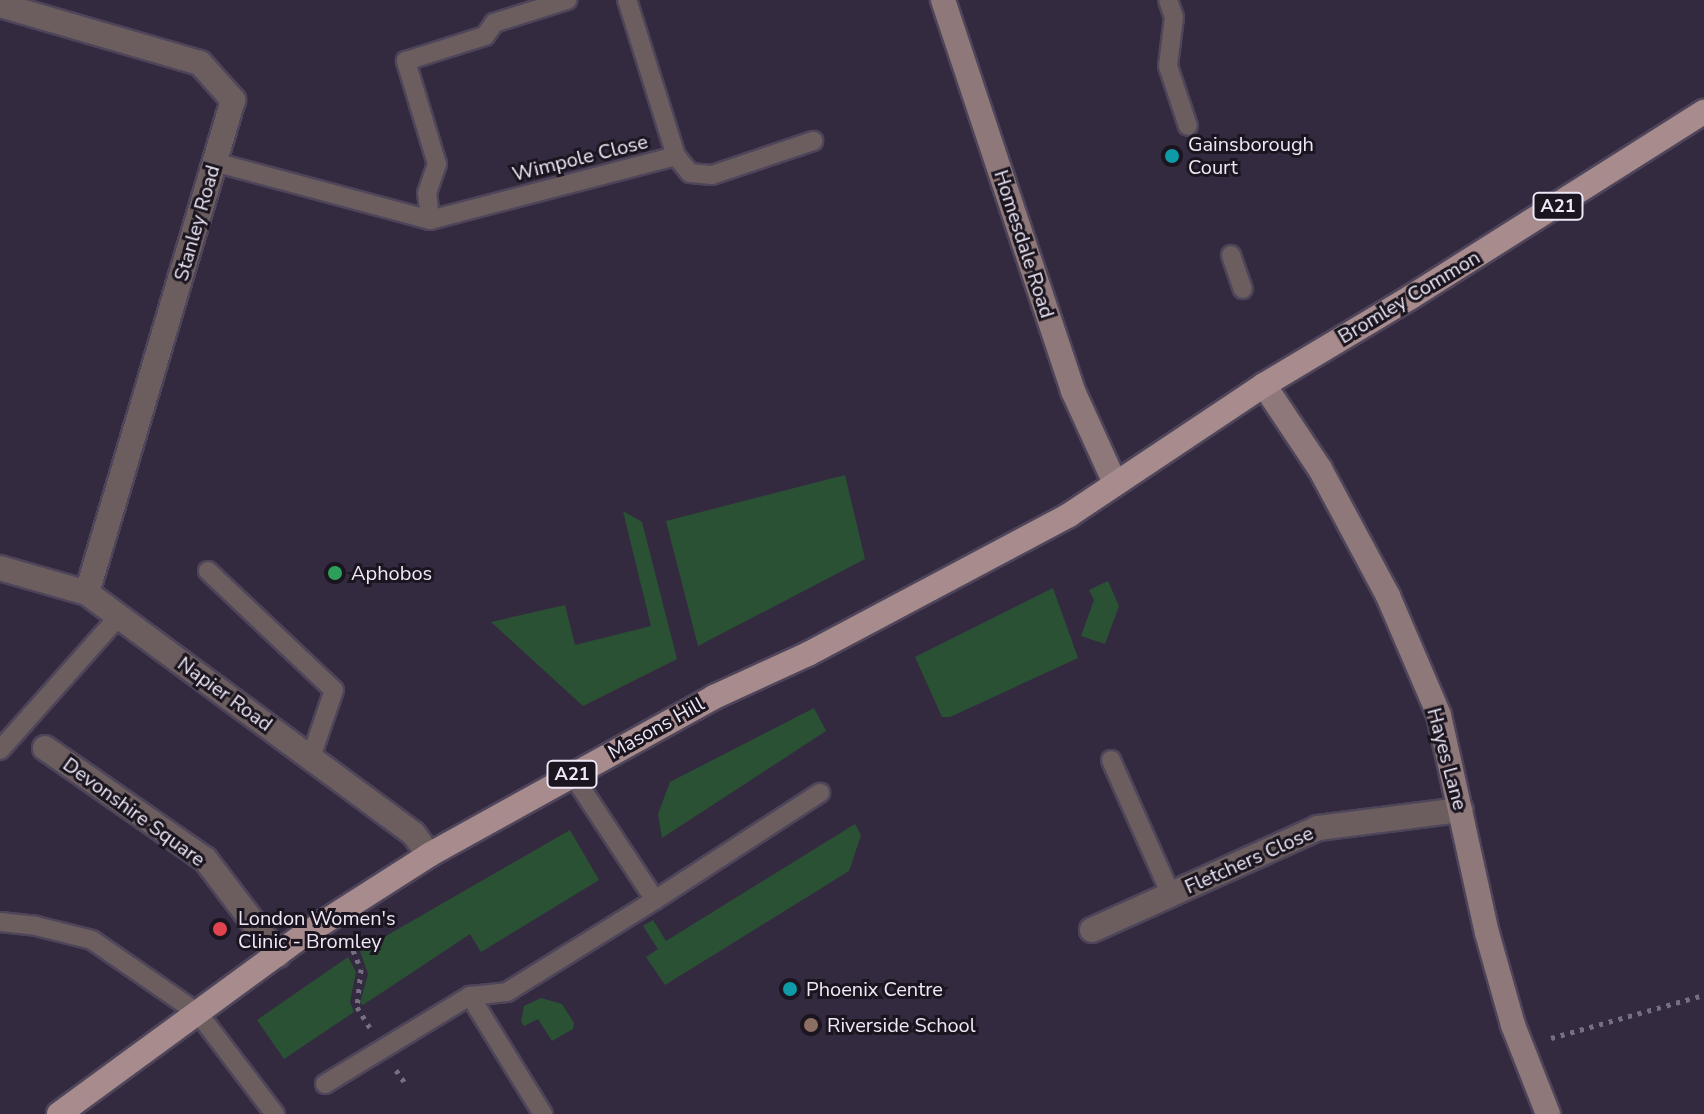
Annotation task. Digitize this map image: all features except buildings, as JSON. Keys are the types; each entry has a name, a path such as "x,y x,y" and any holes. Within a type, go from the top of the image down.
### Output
{"main road":[{"name":"Homesdale Road","path":"943,0 1073,391 1115,483"},
{"name":"Bromley Common","path":"1115,483 1264,385 1424,290 1704,112"},
{"name":"Hayes Lane","path":"1264,385 1320,469 1388,596 1439,715 1487,933 1521,1046 1548,1114"},
{"name":"Masons Hill","path":"59,1114 333,914 429,855 714,697 808,654 968,570 1069,515 1115,483"}],"street":[{"name":"Stanley Road","path":"0,5 200,63 233,100 87,593"},
{"name":"Napier Road","path":"0,568 87,593 413,833 429,855"},
{"name":"Devonshire Square","path":"45,748 205,859 278,955"},
{"name":"Fletchers Close","path":"1092,930 1318,828 1461,810"}],"lane":[{"path":"430,220 427,193 437,164 406,61 485,36 494,23 567,0"},
{"name":"Wimpole Close","path":"214,162 430,220 676,156 627,0"},
{"path":"1168,0 1174,17 1168,66 1188,126"},
{"path":"676,156 690,173 712,175 813,141"},
{"path":"1231,255 1243,289"},
{"path":"208,571 334,690 311,757"},
{"path":"0,750 119,616"},
{"path":"1111,760 1171,895"},
{"path":"572,774 655,900"},
{"path":"325,1084 470,996 507,992 820,793"},
{"path":"0,922 36,926 92,940 198,1013 275,1114"},
{"path":"470,996 543,1114"}],"path":[{"path":"333,914 360,961 357,1007 405,1083"},
{"path":"1521,1046 1704,995"}],"green space":[{"path":"845,475 865,559 698,646 666,521"},
{"path":"623,511 642,522 677,659 583,706 491,622 565,605 575,645 651,626"},
{"path":"1108,581 1119,606 1105,644 1081,636 1094,600 1089,590"},
{"path":"1053,588 1078,658 950,717 942,717 915,657"},
{"path":"814,708 826,731 662,838 658,814 670,782"},
{"path":"855,824 861,835 849,871 665,985 646,957 658,949 643,926 653,920 666,941"},
{"path":"570,830 599,880 481,952 470,934 363,1005 360,1003 368,974 360,951"},
{"path":"348,957 356,972 350,1002 354,1012 284,1059 257,1020"},
{"path":"541,998 562,1004 574,1023 573,1029 552,1041 538,1019 524,1026 521,1022 524,1006"}],"place":[{"name":"Gainsborough Court","path":"1172,156"},
{"name":"Aphobos","path":"335,573"},
{"name":"London Women's Clinic - Bromley","path":"220,929"},
{"name":"Phoenix Centre","path":"790,989"},
{"name":"Riverside School","path":"811,1025"}]}
